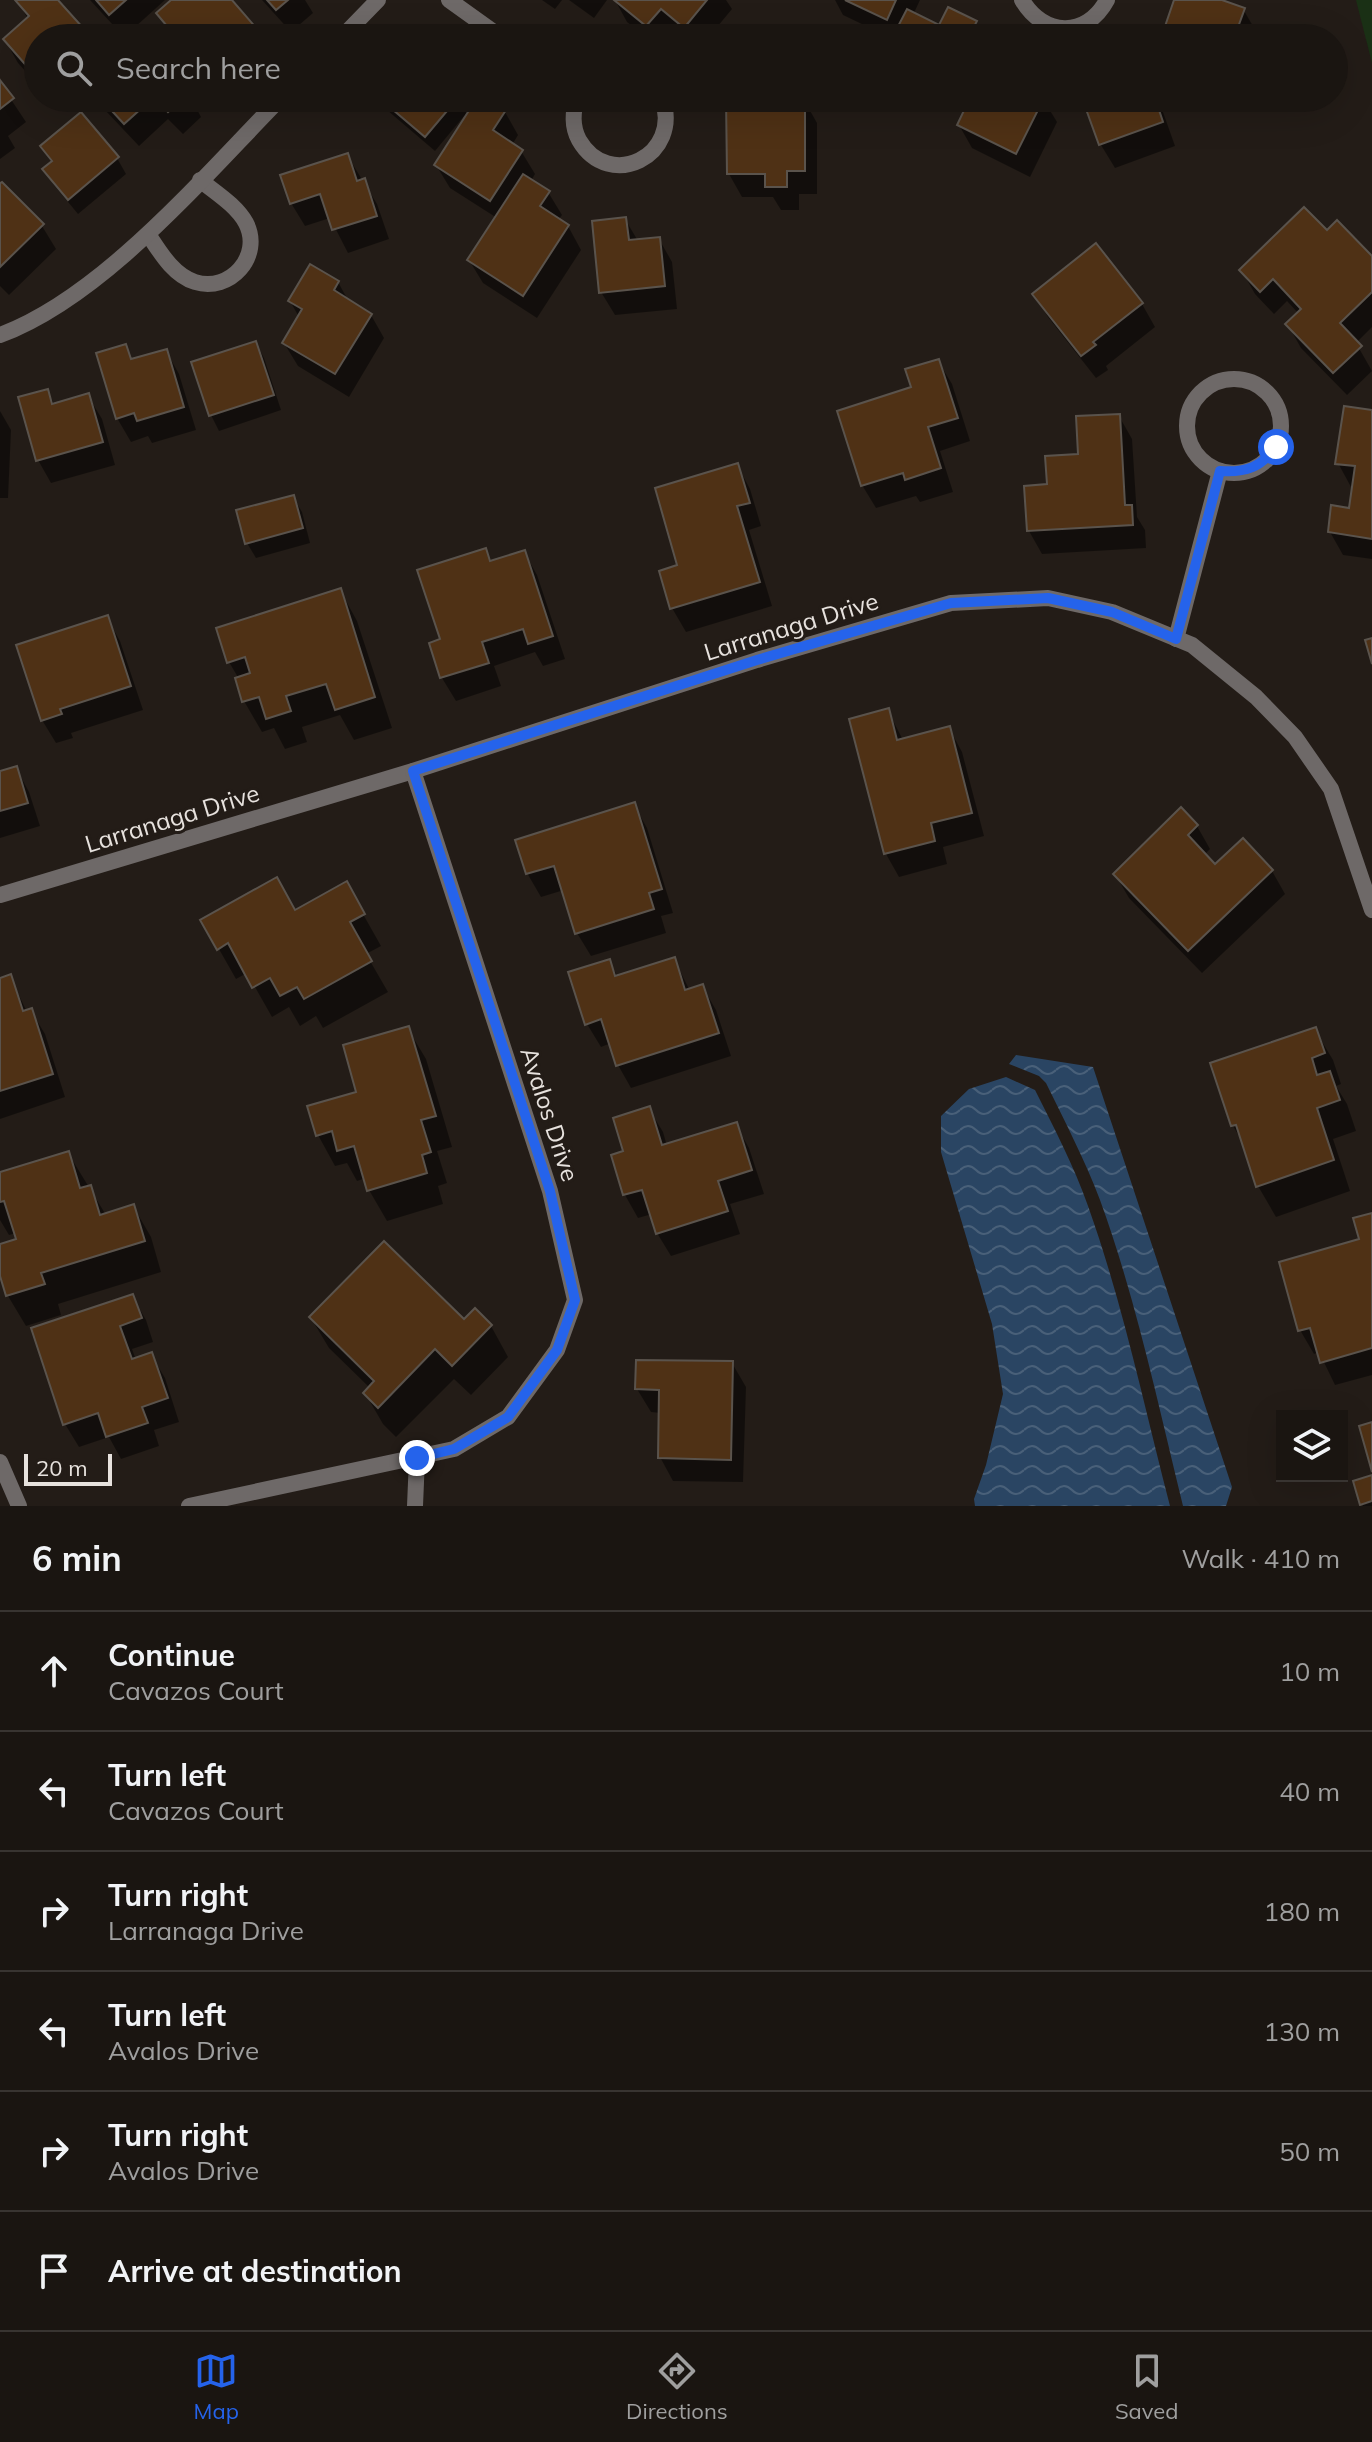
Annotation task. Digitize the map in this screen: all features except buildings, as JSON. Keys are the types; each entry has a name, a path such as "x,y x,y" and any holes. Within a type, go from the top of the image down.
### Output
{"street":[{"path":"355,24 378,0"},
{"path":"449,0 482,24"},
{"path":"1022,0 1031,15 1045,24"},
{"path":"1083,24 1092,20 1107,0"},
{"path":"0,335 20,328 66,302 148,234 267,112"},
{"path":"574,112 575,134 583,148 609,164 625,165 640,161 653,152 667,125 666,112"},
{"path":"148,234 177,272 196,282 217,284 236,276 244,266 250,246 247,225 235,208 200,180"},
{"path":"1232,378 1247,381 1267,393 1280,414 1281,431 1276,447 1266,460 1253,469 1220,471 1207,465 1189,441 1189,412 1205,388 1218,381 1232,378"},
{"path":"1176,639 1220,471"},
{"name":"Larranaga Drive","path":"0,895 413,771 757,660 951,603 1048,598 1112,612 1192,645 1256,697 1295,737 1331,789 1372,910"},
{"name":"Avalos Drive","path":"189,1506 454,1449 508,1417 557,1350 575,1300 550,1191 413,771"},
{"path":"415,1506 417,1458"},
{"path":"0,1462 19,1506"}],"green space":[{"path":"1356,0 1372,0 1372,63"}],"water":[{"path":"1016,1055 1093,1067 1232,1487 1226,1506 1183,1506 1135,1313 1100,1200 1046,1083 1039,1076 1009,1064"},
{"path":"1006,1077 1035,1090 1082,1191 1101,1243 1122,1318 1170,1506 975,1506 974,1499 986,1465 1003,1394 992,1324 941,1152 941,1116 969,1089"}],"route":[{"path":"417,1458 454,1449 508,1417 557,1350 575,1300 550,1191 413,771 757,660 951,603 1048,598 1112,612 1176,639 1220,471 1253,469 1266,460 1276,447"}]}
